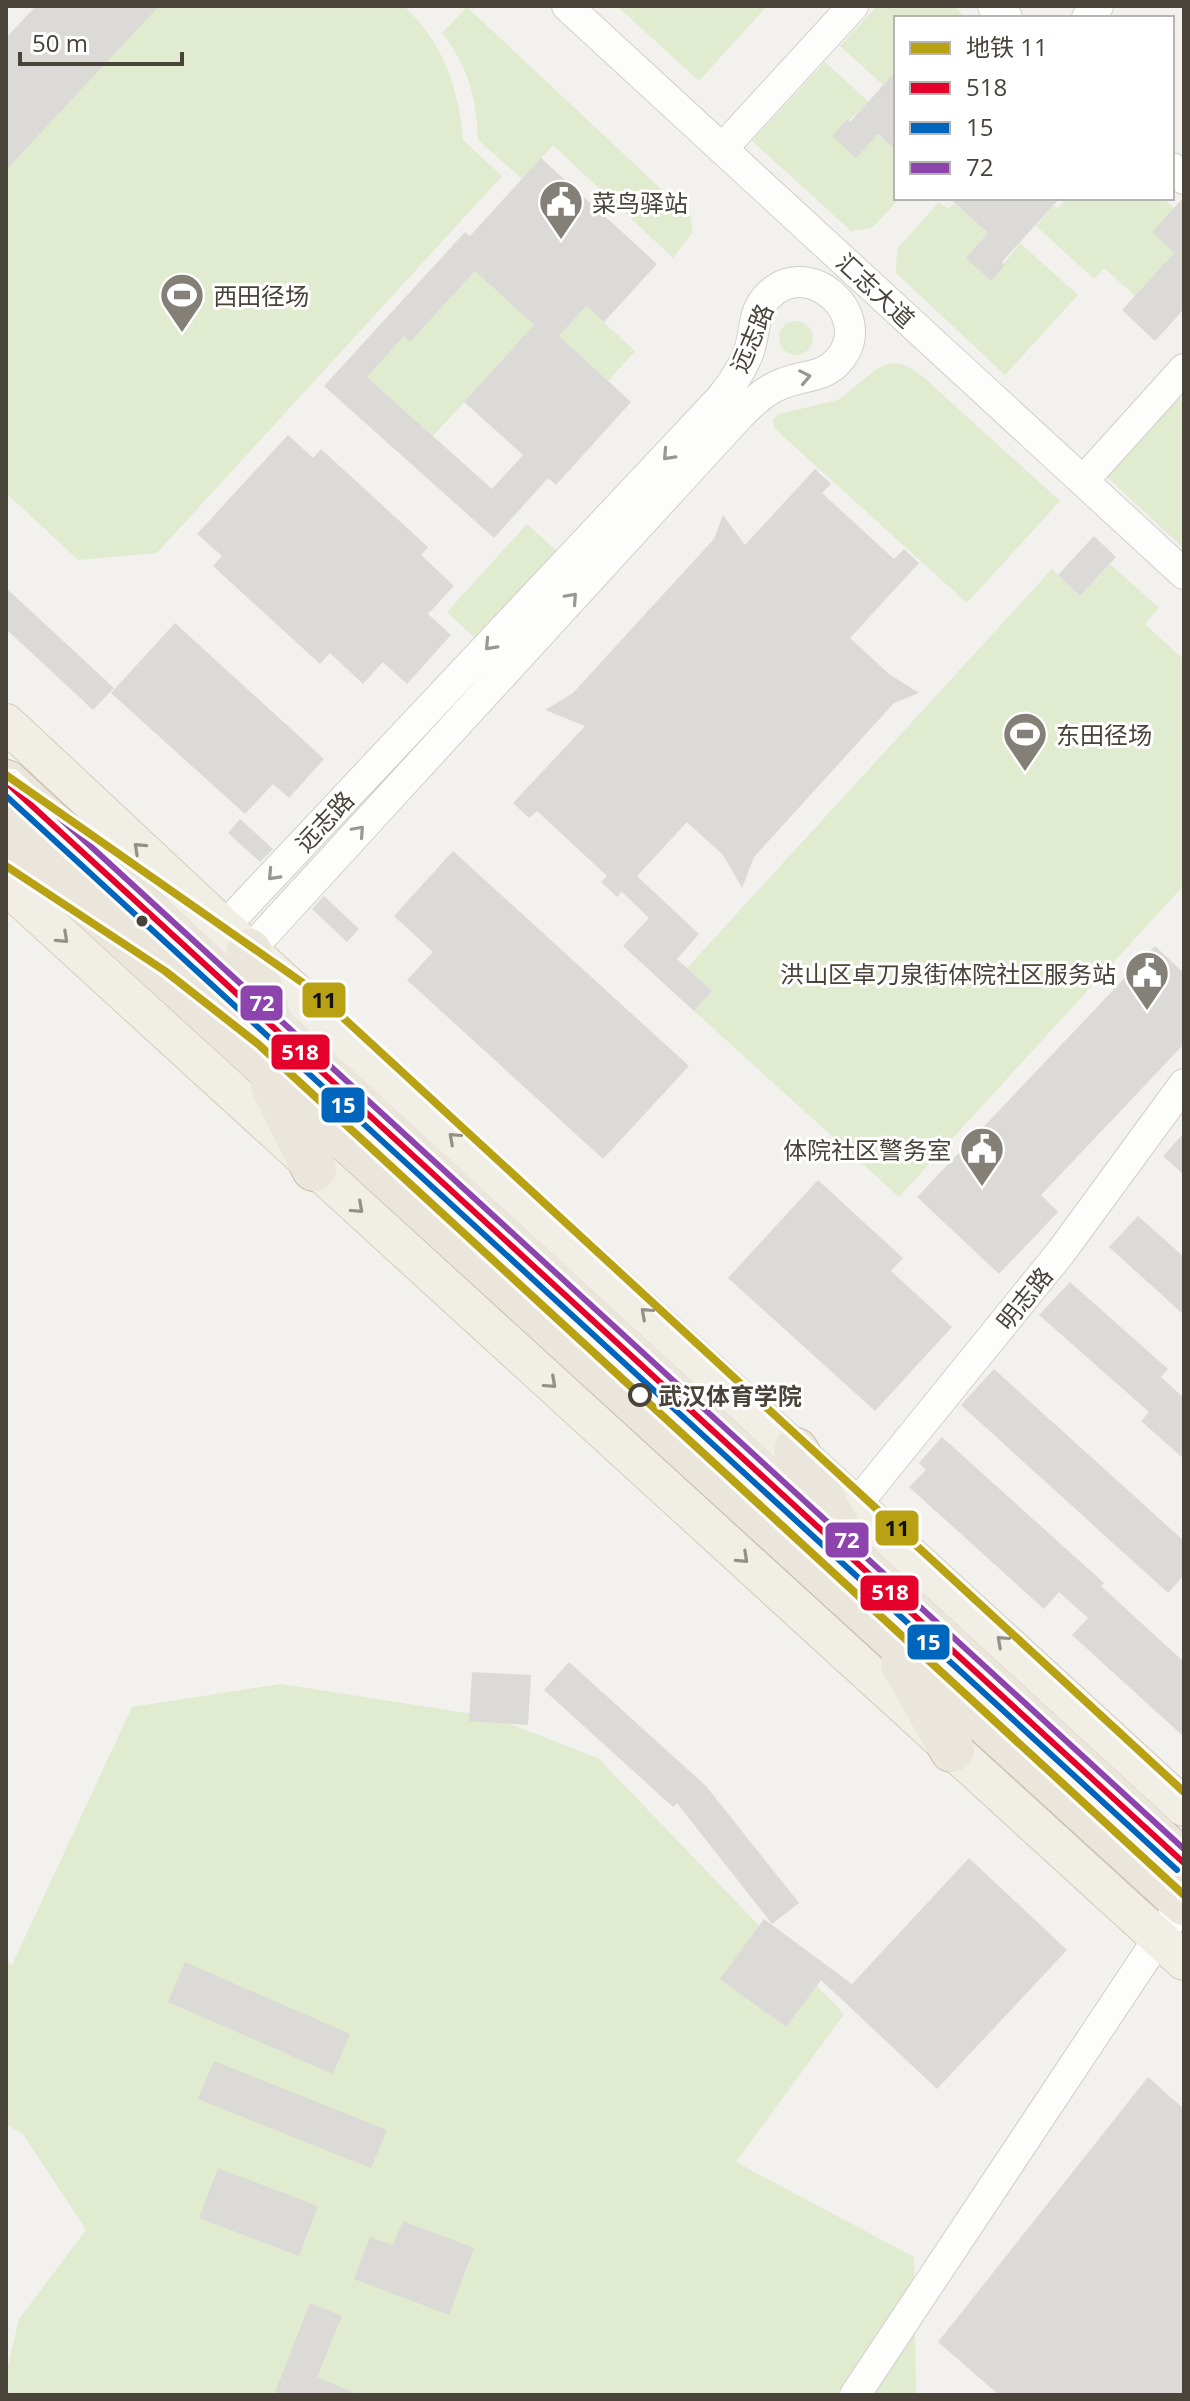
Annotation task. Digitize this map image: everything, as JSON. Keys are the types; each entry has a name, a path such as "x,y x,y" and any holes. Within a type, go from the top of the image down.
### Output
{"highway":[{"path":"6,782 266,1043 884,1631 1184,1892"},
{"path":"6,829 266,1043 854,1558 1184,1892"},
{"path":"236,939 266,1043 314,1169"},
{"path":"796,1450 854,1558"},
{"path":"884,1631 952,1750"}],"main road":[{"path":"6,723 236,939 1184,1807"},
{"path":"6,885 1171,1949"}],"street":[{"name":"汇志大道","path":"567,6 1184,574"},
{"path":"722,149 853,6"},
{"path":"794,214 806,232 807,246 794,282"},
{"name":"远志路","path":"794,282 811,283 833,294 843,307 849,332 842,357 827,370 781,384 745,410 236,939 721,398 748,352 761,304 772,292 794,282"},
{"path":"849,332 884,315 896,315 916,328"},
{"path":"1083,481 1184,369"},
{"name":"明志路","path":"856,1505 1061,1252 1184,1084"},
{"path":"855,2395 1171,1949 1184,1892"}],"green space":[{"name":"西田径场","path":"36,6 404,6 429,36 447,67 457,101 463,140 502,176 157,553 78,560 6,493 6,38"},
{"path":"617,6 767,6 699,81"},
{"path":"877,6 953,6 965,16 894,16 894,73 883,85 840,46"},
{"path":"467,7 691,217 692,233 673,258 553,145 522,179 478,140 476,110 465,70 442,33"},
{"path":"825,62 869,102 832,136 877,134 894,149 894,200 898,200 872,228 851,231 752,141"},
{"path":"1065,200 1165,200 1174,208 1174,253 1135,296 1104,268 1094,279 1036,226 1054,205 1058,208"},
{"path":"939,202 948,209 954,203 988,233 966,258 991,280 1020,243 1078,295 1005,375 896,273 897,249"},
{"path":"475,271 529,320 540,319 433,436 367,377 404,336 410,342"},
{"path":"586,306 635,351 608,381 559,336"},
{"path":"796,321 808,326 813,338 808,350 796,355 784,350 779,338 784,326"},
{"path":"891,363 905,365 921,375 1060,501 967,603 774,428 773,419 779,414 838,400 878,368"},
{"path":"1177,396 1184,402 1184,549 1104,474"},
{"path":"527,524 559,553 478,641 447,612"},
{"name":"东田径场","path":"1110,564 1159,608 1145,624 1184,660 1184,885 899,1197 694,1011 712,991 687,968 1052,569 1080,596"},
{"path":"281,1684 492,1717 598,1758 844,2014 736,2162 914,2257 916,2391 912,2395 6,2395 6,2374 19,2319 86,2230 23,2134 6,2124 6,1961 12,1965 132,1707"}],"building":[{"path":"36,6 159,6 6,170 6,38"},
{"path":"894,73 894,149 878,134 856,158 832,136 847,119 850,122"},
{"path":"541,158 657,264 604,322 586,306 559,336 631,402 556,485 548,478 494,538 324,386 465,232 470,236","holes":["475,271 534,325 464,402 523,455 492,489 367,377 404,336 410,342"]},
{"path":"1184,197 1184,309 1155,341 1122,310 1174,253 1152,232"},
{"path":"951,200 1058,200 1002,262 1005,265 991,281 966,258 988,233"},
{"path":"288,435 313,458 321,449 428,547 421,555 454,586 428,614 451,635 407,684 383,662 363,684 330,653 320,664 213,566 222,556 197,534"},
{"path":"815,469 831,484 822,493 894,559 904,549 919,563 850,638 889,674 919,693 894,703 754,857 742,888 723,855 687,822 637,876 699,934 677,959 712,991 694,1011 623,946 649,918 622,892 617,897 601,882 607,876 537,811 529,818 513,803 585,726 545,710 573,693 714,539 723,515 745,545"},
{"path":"1094,536 1116,557 1080,596 1058,575"},
{"path":"6,588 114,688 93,710 6,629"},
{"path":"175,623 324,759 289,798 273,784 245,814 111,693"},
{"path":"240,819 273,849 260,862 228,833"},
{"path":"453,851 689,1066 603,1159 407,980 433,952 394,916"},
{"path":"324,896 359,929 347,942 312,909"},
{"path":"1155,946 1184,973 1184,1044 1041,1195 1058,1212 999,1274 917,1197"},
{"path":"1184,1133 1184,1175 1163,1156"},
{"path":"818,1180 903,1258 891,1271 952,1327 875,1411 728,1278"},
{"path":"1138,1216 1184,1257 1184,1315 1109,1247"},
{"path":"1070,1282 1168,1369 1161,1377 1184,1398 1184,1459 1141,1421 1149,1412 1039,1315"},
{"path":"994,1369 1184,1541 1184,1575 1168,1593 961,1405"},
{"path":"942,1437 1104,1583 1101,1586 1184,1662 1184,1737 1072,1635 1088,1618 1059,1592 1044,1609 909,1487 926,1470 919,1463"},
{"path":"569,1662 706,1786 799,1903 772,1924 677,1803 673,1807 544,1690"},
{"path":"472,1672 531,1675 528,1725 469,1721"},
{"path":"969,1858 1067,1950 937,2089 821,1980 786,2027 720,1979 764,1919 852,1984"},
{"path":"185,1962 350,2034 333,2074 168,2002"},
{"path":"214,2061 387,2130 371,2168 198,2099"},
{"path":"1148,2077 1184,2109 1184,2395 999,2395 938,2342"},
{"path":"218,2168 318,2206 299,2256 199,2218"},
{"path":"403,2221 474,2248 449,2315 354,2279 370,2237 393,2245"},
{"path":"310,2303 342,2316 317,2377 360,2395 274,2395"}],"metro line":[{"name":"11","path":"6,775 313,990 1184,1792"},
{"name":"11","path":"6,866 165,971 258,1044 1184,1895"}],"transit line":[{"name":"72","path":"13,775 1184,1849"},
{"name":"518","path":"6,782 1184,1863"},
{"name":"15","path":"6,796 1177,1870"}],"place":[{"name":"菜鸟驿站","path":"561,241"},
{"name":"西田径场","path":"182,334"},
{"name":"东田径场","path":"1025,773"},
{"name":"洪山区卓刀泉街体院社区服务站","path":"1147,1012"},
{"name":"体院社区警务室","path":"982,1188"},
{"name":"武汉体育学院","path":"640,1395"}]}
